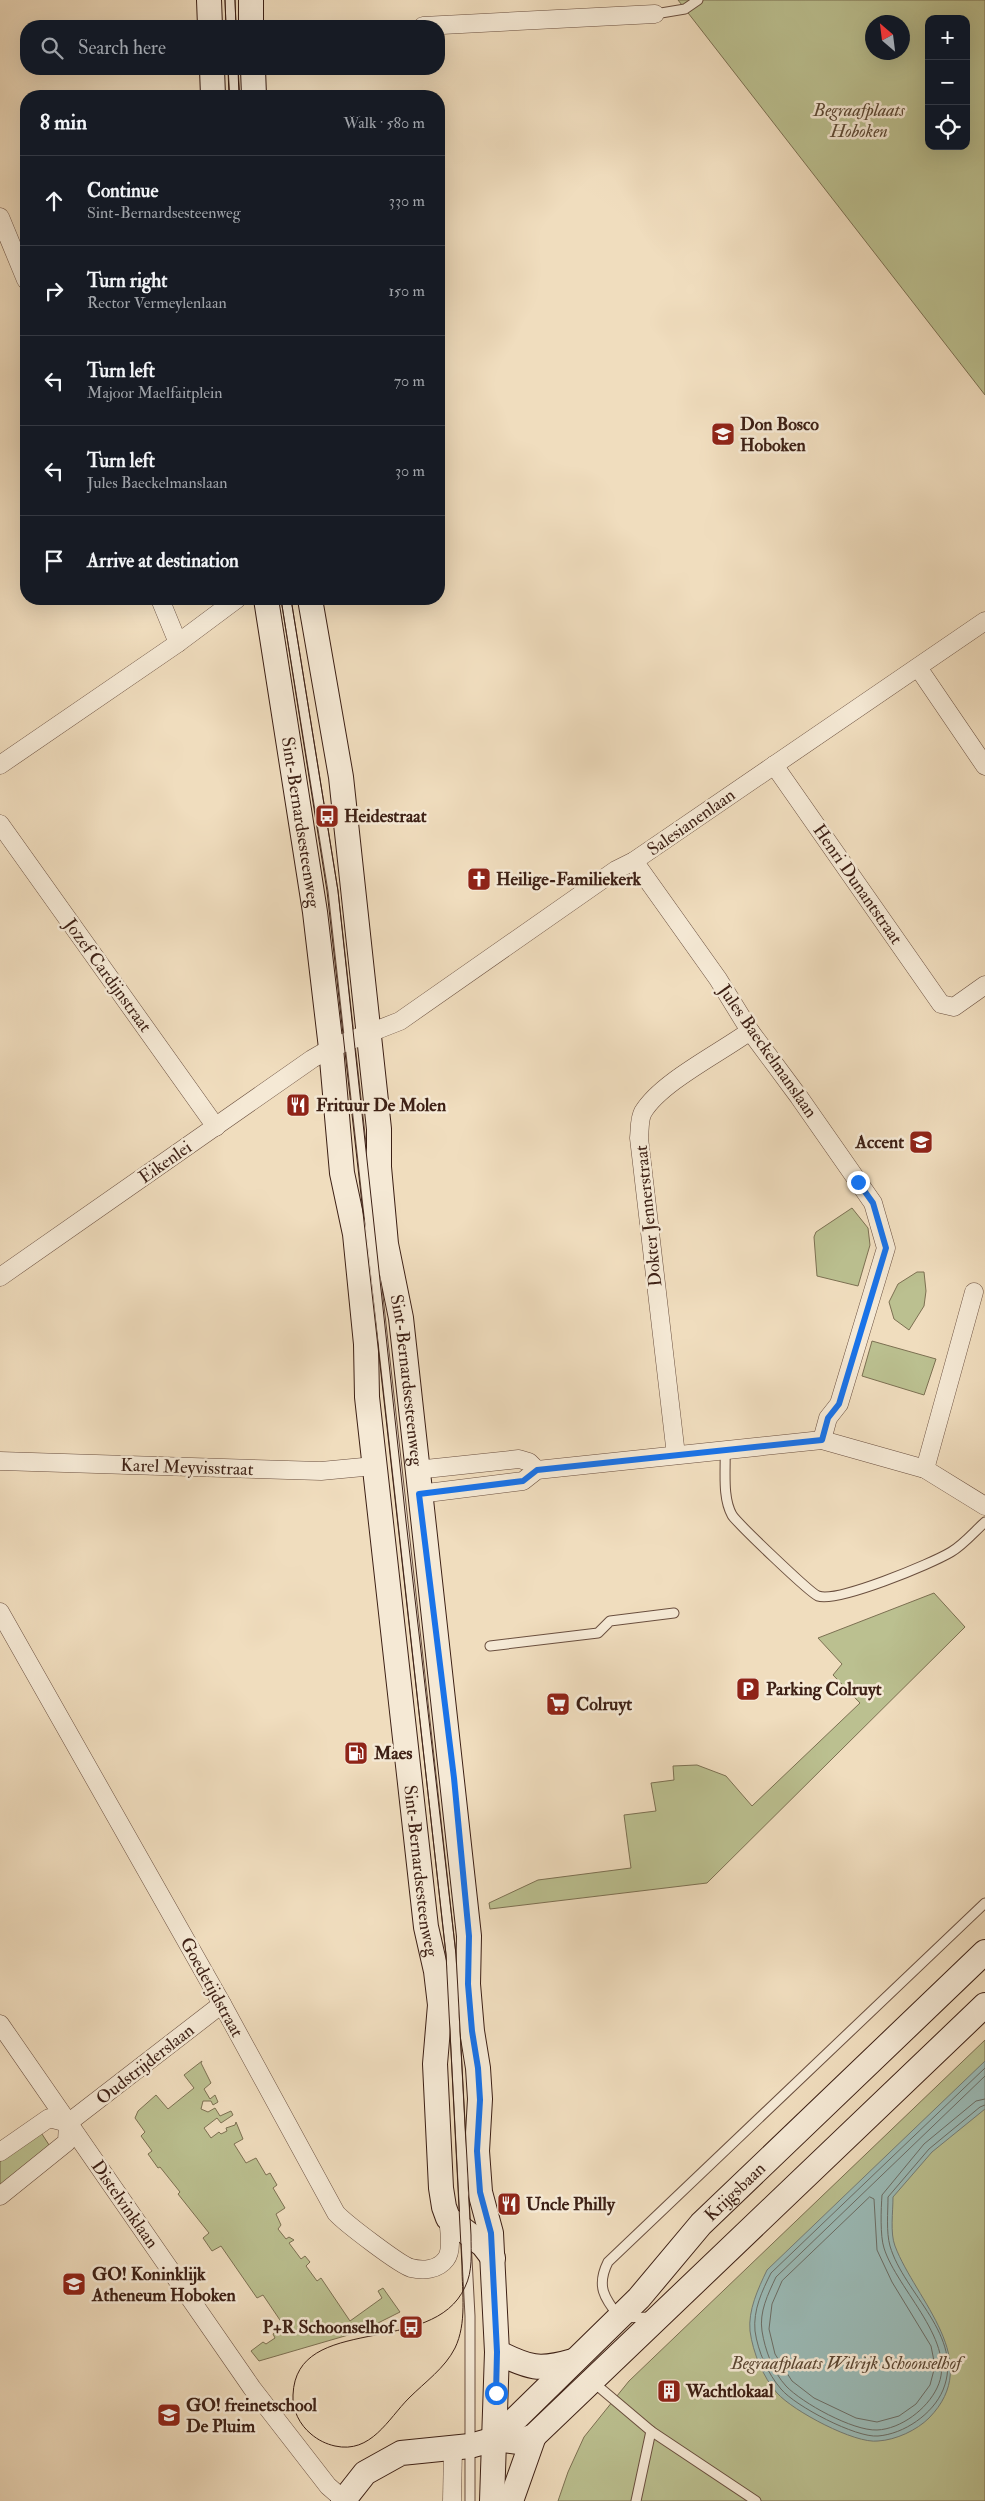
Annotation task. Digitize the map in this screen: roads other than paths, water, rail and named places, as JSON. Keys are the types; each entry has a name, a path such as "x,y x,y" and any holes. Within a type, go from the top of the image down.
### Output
{"main road":[{"path":"209,0 210,20"},
{"path":"250,0 251,20"},
{"path":"212,75 213,90"},
{"path":"253,75 254,90"},
{"name":"Sint-Bernardsesteenweg","path":"267,605 315,912 350,1041 379,1129 379,1167 386,1244 401,1318 416,1470 443,1654 469,1936 468,1984 480,2100 472,2195 491,2233 493,2258 497,2352 492,2501"},
{"name":"Sint-Bernardsesteenweg","path":"311,605 341,777 350,1041 342,1173 352,1217 366,1344 367,1397 374,1466 426,1927 436,1972 440,2005 436,2064 441,2188 457,2224"},
{"name":"Krijgsbaan","path":"495,2440 620,2318 701,2224 985,1952"},
{"path":"343,2500 365,2473 394,2456 425,2449 462,2447 495,2440 519,2442 534,2436 985,2006"},
{"path":"441,2188 453,2198 472,2195"},
{"path":"457,2224 483,2245 493,2258"},
{"path":"497,2352 530,2366 549,2368 575,2360"},
{"path":"511,2501 534,2436"}],"street":[{"path":"445,25 655,14"},
{"path":"0,217 20,265"},
{"path":"162,605 178,643"},
{"path":"0,765 178,643 229,605"},
{"name":"Salesianenlaan","path":"350,1041 400,1021 616,870 634,861 985,622"},
{"path":"918,668 985,766"},
{"name":"Henri Dunantstraat","path":"774,765 941,1004 954,1007 985,985"},
{"name":"Jozef Cardijnstraat","path":"0,824 216,1127"},
{"name":"Jules Baeckelmanslaan","path":"634,861 718,979 749,1030 799,1097 873,1203 886,1248 839,1404 828,1418 822,1440"},
{"name":"Dokter Jennerstraat","path":"676,1455 639,1138 642,1114 653,1098 749,1030"},
{"name":"Eikenlei","path":"0,1277 216,1127 350,1041"},
{"path":"925,1468 974,1292"},
{"path":"419,1494 523,1481 537,1470 822,1440 925,1468 985,1506"},
{"path":"416,1470 519,1459 529,1462 537,1470"},
{"name":"Karel Meyvisstraat","path":"0,1461 321,1471 374,1466"},
{"path":"464,1465 468,1488"},
{"name":"Goedetijdstraat","path":"0,1612 5,1635 222,2004 341,2218 354,2230 409,2268 428,2270 435,2268 446,2259 457,2224"},
{"name":"Oudstrijderslaan","path":"68,2123 222,2004"},
{"name":"Distelvinklaan","path":"0,2024 252,2388 328,2486 343,2500"},
{"path":"0,2152 49,2118 68,2123 67,2142 0,2196"},
{"path":"452,2501 462,2447"}],"lane":[{"path":"230,0 231,20"},
{"path":"655,14 685,9 698,0"},
{"path":"233,75 235,90"},
{"path":"287,605 320,803 350,1041 451,1955 472,2195 457,2224 470,2316 462,2447 470,2501"},
{"path":"725,1450 727,1494 732,1515 801,1583 818,1596 839,1596 920,1567 953,1552 985,1522"},
{"path":"490,1646 598,1633 610,1621 674,1612"},
{"path":"659,2316 620,2318 601,2289 603,2271 614,2255 985,1902"},
{"path":"591,2380 652,2431 756,2501"},
{"path":"636,2501 652,2431"}],"water":[{"path":"985,2061 985,2109 932,2152 893,2197 893,2241 905,2267 941,2331 948,2353 950,2375 944,2396 929,2418 919,2427 892,2439 868,2441 840,2432 796,2409 777,2393 767,2380 759,2364 751,2339 750,2323 754,2300 767,2270"}],"tram line":[{"path":"225,0 226,20"},
{"path":"235,0 236,20"},
{"path":"228,75 229,90"},
{"path":"238,75 239,90"},
{"path":"282,605 327,891 446,1954 463,2290"},
{"path":"292,605 338,891 406,1521 456,1954 471,2235 471,2262 468,2281 463,2290"},
{"path":"463,2290 461,2328 459,2338 451,2355 378,2433 359,2445 348,2447 335,2446 322,2442 303,2426 295,2412 293,2395 300,2369 317,2353 340,2343 425,2322 449,2309 463,2290"}],"place":[{"name":"Don Bosco Hoboken","path":"723,434"},
{"name":"Heidestraat","path":"327,816"},
{"name":"Heilige-Familiekerk","path":"479,879"},
{"name":"Frituur De Molen","path":"298,1105"},
{"name":"Accent","path":"921,1142"},
{"name":"Parking Colruyt","path":"748,1689"},
{"name":"Colruyt","path":"558,1704"},
{"name":"Maes","path":"356,1753"},
{"name":"Uncle Philly","path":"509,2204"},
{"name":"GO! Koninklijk Atheneum Hoboken","path":"74,2284"},
{"name":"P+R Schoonselhof","path":"411,2327"},
{"name":"Wachtlokaal","path":"669,2391"},
{"name":"GO! freinetschool De Pluim","path":"169,2415"}],"park label":[{"name":"Begraafplaats Hoboken","path":"859,120"},
{"name":"Begraafplaats Wilrijk Schoonselhof","path":"846,2363"}]}
